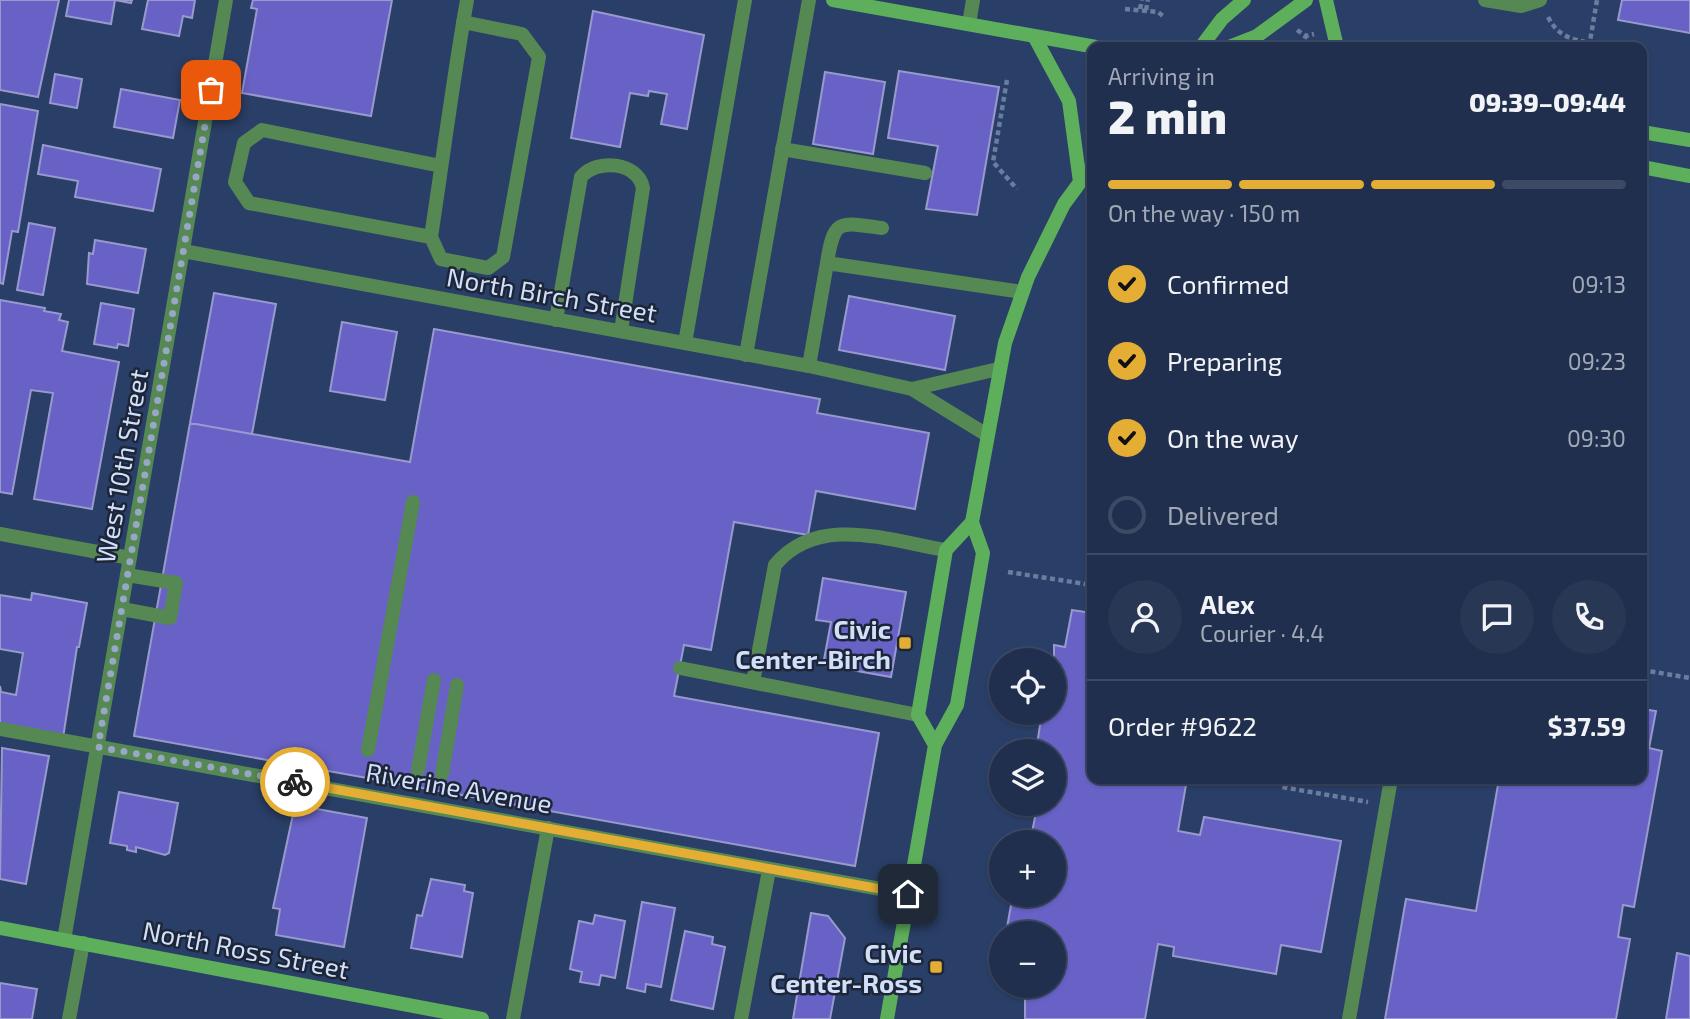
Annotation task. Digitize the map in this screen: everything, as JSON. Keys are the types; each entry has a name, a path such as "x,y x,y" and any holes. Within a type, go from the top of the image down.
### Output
{"main road":[{"path":"833,0 1087,45"},
{"path":"1205,42 1222,19 1244,0"},
{"path":"1242,42 1257,36 1306,0"},
{"path":"1326,0 1336,42"},
{"path":"1034,36 1069,101 1080,182"},
{"path":"1647,133 1690,141"},
{"path":"1647,168 1690,176"},
{"path":"887,1019 935,745 957,705 979,579 983,553 972,522 998,369 1022,292 1065,204 1087,173"},
{"path":"935,745 918,715 946,550 972,522"},
{"name":"North Ross Street","path":"0,928 435,1015 482,1019"}],"street":[{"name":"West 10th Street","path":"64,940 226,0"},
{"path":"464,22 522,34 539,57 503,257 488,268 441,259 431,237 467,0"},
{"path":"685,343 746,0"},
{"path":"746,355 808,0"},
{"path":"969,24 973,0"},
{"path":"1485,0 1521,6 1540,0"},
{"path":"431,237 249,203 235,183 244,143 262,130 441,166"},
{"path":"782,149 925,173"},
{"path":"556,320 581,177 589,167 599,164 634,171 641,177 643,188 621,331"},
{"path":"809,366 831,236 836,227 844,222 882,228"},
{"name":"North Birch Street","path":"183,251 809,366 912,388 987,435"},
{"path":"827,263 1022,292"},
{"name":"North Birch Street","path":"912,388 998,369"},
{"path":"368,750 413,502"},
{"path":"753,682 775,565 786,552 825,534 845,532 946,550"},
{"path":"0,534 130,558"},
{"path":"122,609 170,618 176,583 127,575"},
{"path":"680,668 918,715"},
{"path":"418,770 434,680"},
{"path":"442,774 457,685"},
{"name":"Riverine Avenue","path":"0,729 908,894"},
{"path":"1349,1019 1390,784"},
{"path":"513,1019 548,828"},
{"path":"741,1019 769,870"},
{"path":"69,1019 83,943"}],"path":[{"path":"1142,0 1143,10"},
{"path":"1143,10 1148,0"},
{"path":"1540,0 1558,33 1580,42"},
{"path":"1590,42 1597,0"},
{"path":"1125,9 1143,10 1163,16"},
{"path":"1296,30 1306,36 1302,42"},
{"path":"1007,80 993,162 1017,189"},
{"path":"1008,572 1087,584"},
{"path":"1647,671 1690,678"},
{"path":"1283,784 1282,787 1386,805"}],"building":[{"path":"0,0 59,0 38,97 0,90"},
{"path":"69,0 115,0 111,24 66,16"},
{"path":"148,0 195,0 192,18 183,16 179,36 142,29"},
{"path":"253,0 392,0 371,116 242,93 257,9 251,8"},
{"path":"1622,0 1690,0 1690,33 1618,20"},
{"path":"593,11 704,35 687,129 661,124 667,94 649,91 648,96 630,93 620,147 571,138"},
{"path":"899,71 999,87 977,215 926,209 938,146 888,138"},
{"path":"825,72 885,82 873,154 813,144"},
{"path":"55,74 82,79 77,108 50,103"},
{"path":"121,89 180,100 173,138 114,127"},
{"path":"0,104 38,111 18,232 12,231 3,284 0,283"},
{"path":"43,145 161,169 153,211 75,197 78,181 38,174"},
{"path":"29,223 55,228 43,295 17,290"},
{"path":"95,240 146,249 138,293 87,284 89,253 93,254"},
{"path":"214,293 276,304 252,434 190,423"},
{"path":"849,296 955,316 945,370 839,350"},
{"path":"0,300 45,308 44,311 61,314 59,320 68,322 62,351 119,362 92,509 34,499 53,393 31,390 12,494 0,492"},
{"path":"101,303 134,309 128,346 118,344 117,348 94,344"},
{"path":"342,322 397,332 385,400 330,391"},
{"path":"434,329 820,399 817,413 929,433 915,509 816,491 808,535 734,522 711,650 684,645 674,696 879,733 855,866 134,736 190,423 410,462"},
{"path":"823,578 906,592 891,677 823,665 831,622 816,620"},
{"path":"32,593 87,603 77,647 63,738 0,727 0,686 1,692 16,695 23,653 0,649 0,595 31,600"},
{"path":"1072,610 1087,612 1087,784 1186,784 1178,831 1200,835 1204,817 1341,841 1321,952 1281,945 1276,974 1173,956 1174,947 1158,944 1145,1019 1025,1019 1025,998 1066,998 1066,921 1008,921 1011,907 1066,907 1066,830 1032,830 1035,816 1066,816 1066,739 1038,739 1040,725 1066,725 1066,648 1054,648 1054,645 1065,647"},
{"path":"1647,710 1656,711 1649,748 1662,751 1634,907 1623,905 1618,937 1630,939 1616,1019 1385,1019 1406,899 1476,911 1498,784 1647,784"},
{"path":"2,748 49,756 26,884 0,879"},
{"path":"119,792 178,803 169,853 165,855 136,847 136,852 127,850 127,846 110,843"},
{"path":"295,805 367,818 344,947 276,935 280,909 273,908"},
{"path":"431,879 465,885 464,891 473,893 462,957 411,948 417,915 422,916"},
{"path":"642,902 675,908 661,987 646,984 645,992 627,988"},
{"path":"811,913 828,916 845,938 830,1019 793,1019"},
{"path":"595,915 625,921 615,978 601,975 599,985 580,982 582,972 570,969 579,921 593,924"},
{"path":"685,931 713,937 712,944 725,947 713,1009 671,1000"},
{"path":"1677,953 1690,956 1690,1019 1666,1019"},
{"path":"0,983 37,989 32,1019 0,1019"}],"way so far":[{"path":"211,90 98,747 295,782"}],"place":[{"name":"Civic Center-Birch","path":"905,643"},
{"name":"Civic Center-Ross","path":"936,967"}],"route":[{"path":"295,782 908,894"}]}
